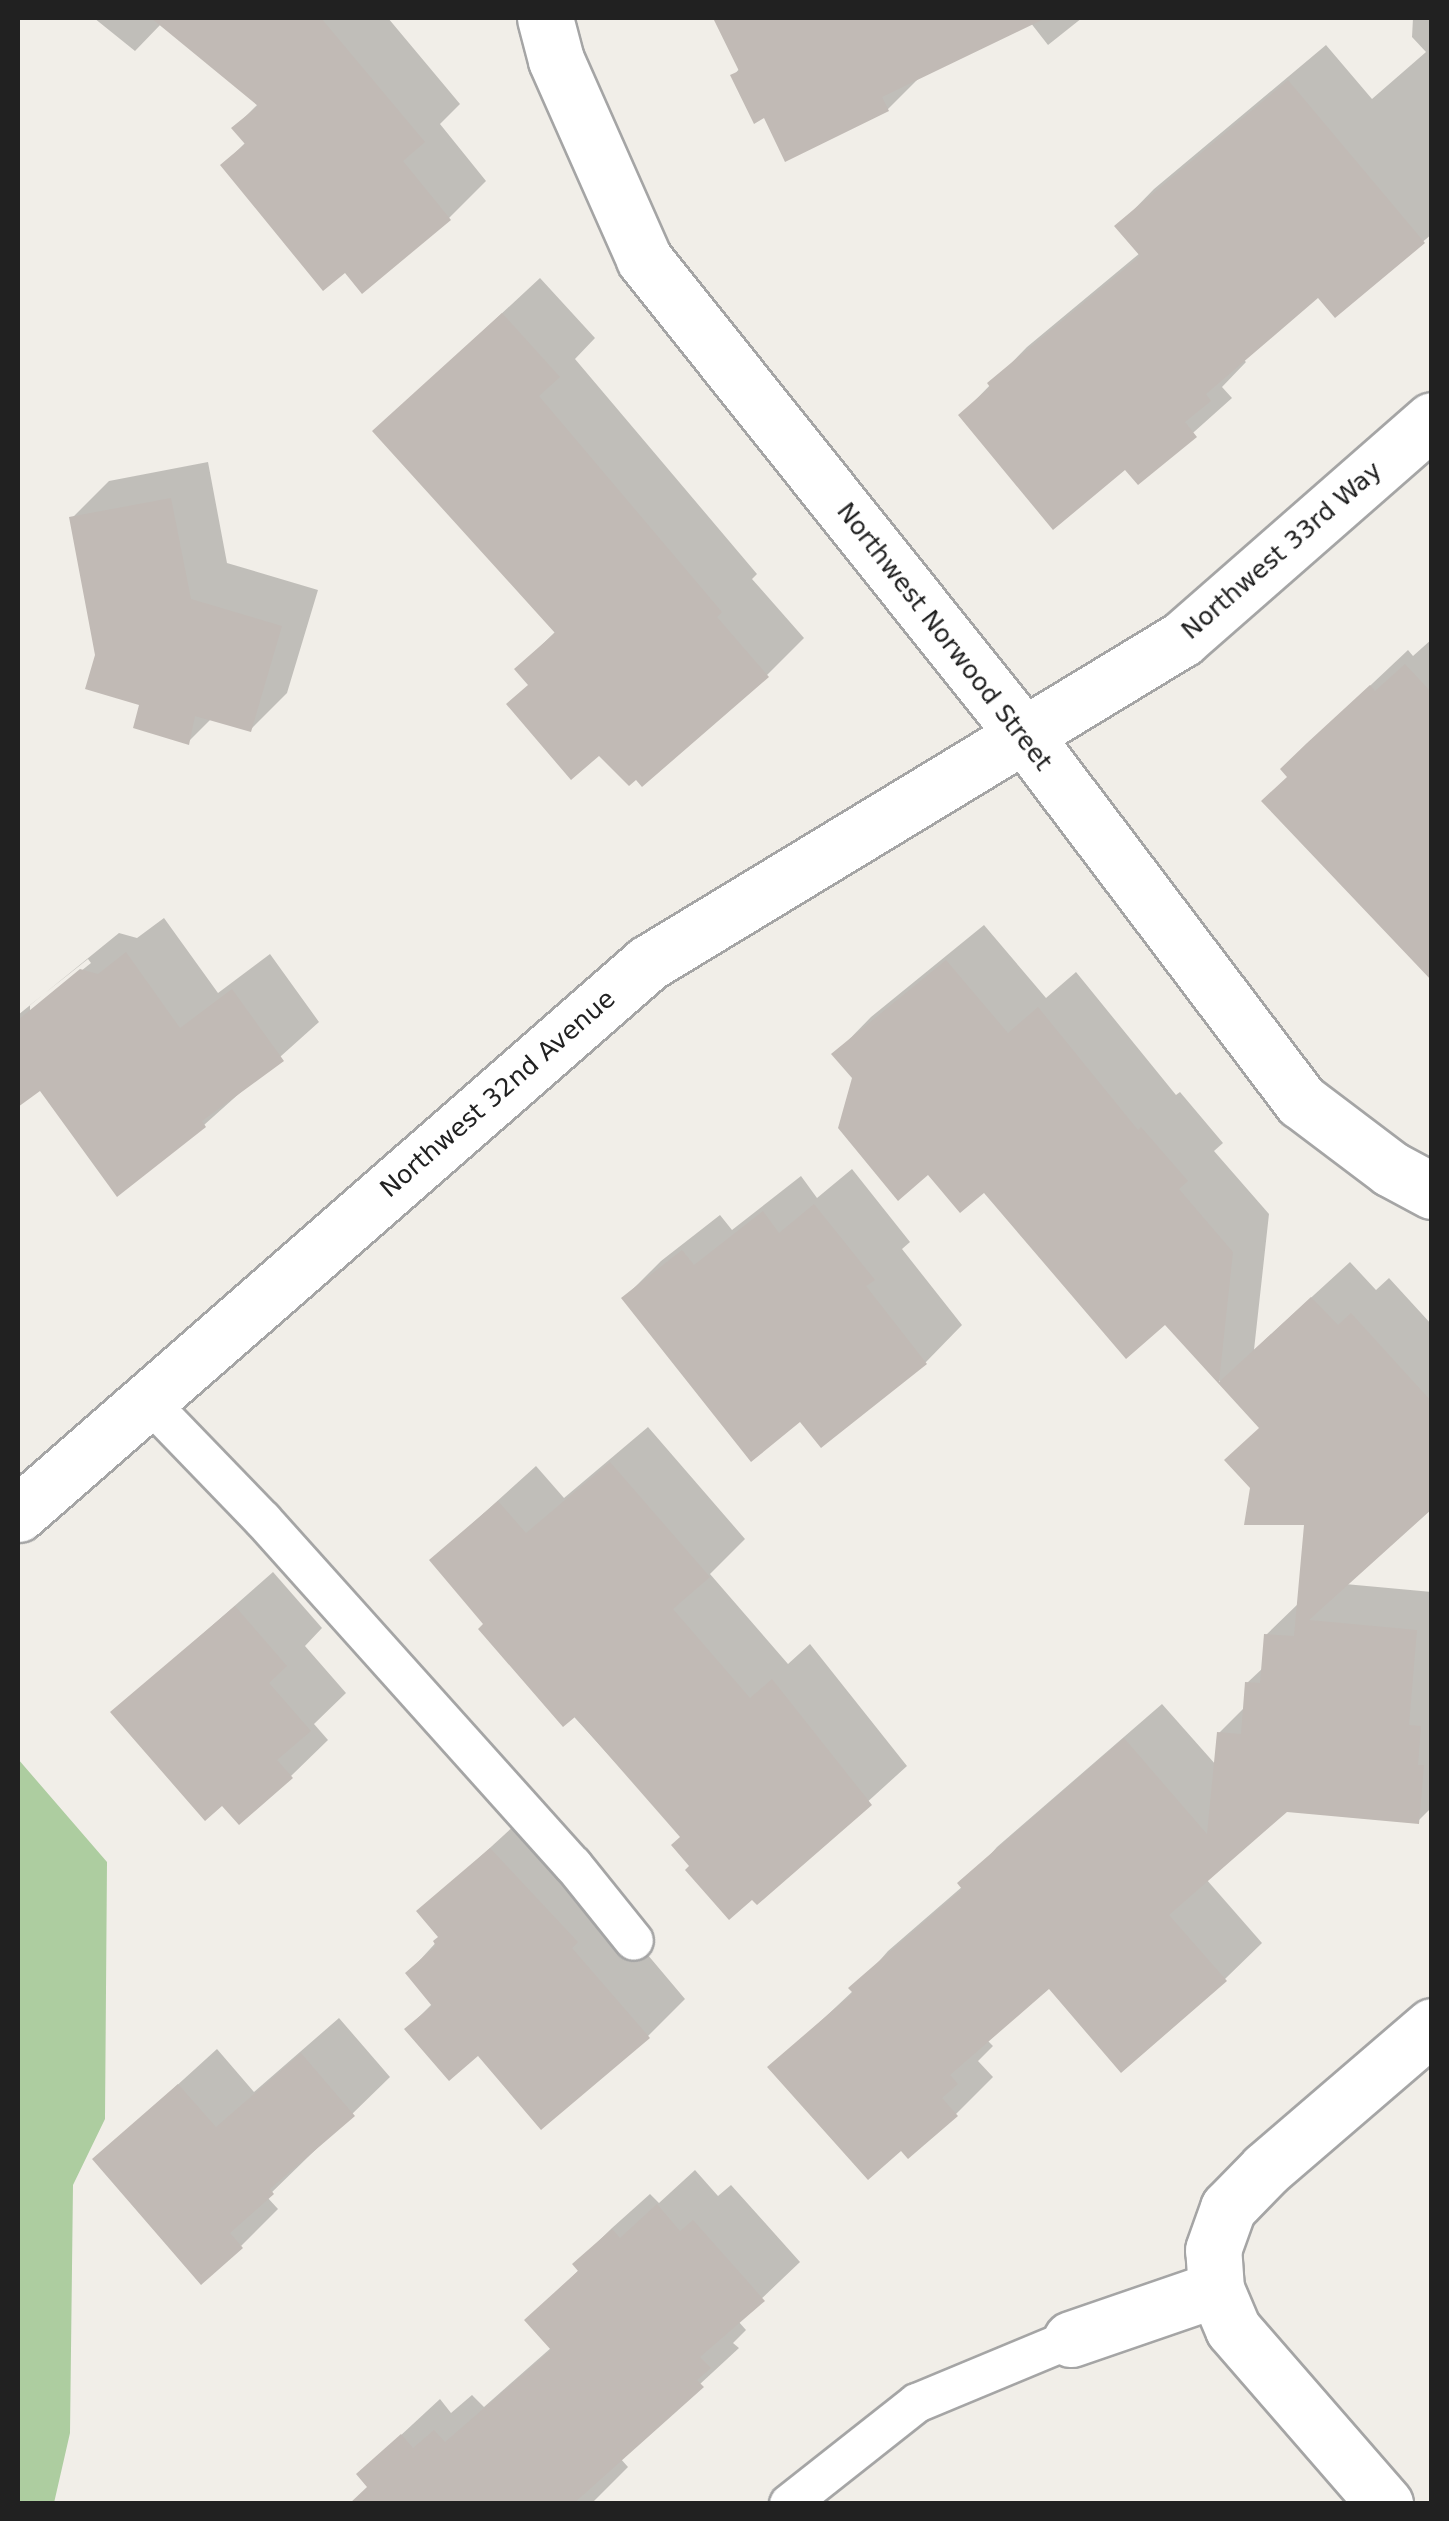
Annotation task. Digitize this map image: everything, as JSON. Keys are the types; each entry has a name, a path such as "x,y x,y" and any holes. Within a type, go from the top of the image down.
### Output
{"street":[{"name":"Northwest Norwood Street","path":"544,18 556,60 644,259 1024,735 1301,1102 1391,1170 1432,1190"},
{"name":"Northwest 33rd Way","path":"1024,735 1182,639 1432,420"},
{"name":"Northwest 32nd Avenue","path":"18,1514 648,962 1024,735"},
{"path":"1386,2504 1234,2329 1216,2289 1213,2250 1228,2208 1266,2169 1432,2026"},
{"path":"1070,2339 1216,2289"}],"lane":[{"path":"148,1401 262,1520 573,1865 634,1941"},
{"path":"789,2504 917,2402 1070,2339"}],"green space":[{"path":"18,1759 107,1862 105,2119 73,2185 70,2433 54,2503 18,2503"}],"building":[{"path":"151,18 321,18 425,142 403,161 451,220 362,294 345,273 323,291 220,165 245,144 231,128 258,106"},
{"path":"713,18 1046,18 882,97 889,111 785,162 764,118 754,124 730,75 739,71"},
{"path":"1288,80 1425,243 1335,318 1318,298 1206,394 1211,401 1185,422 1197,437 1138,485 1125,470 1053,530 958,415 990,387 987,383 1140,256 1114,226"},
{"path":"502,313 560,377 539,396 722,612 717,617 769,677 642,787 636,780 629,786 599,756 571,780 506,704 528,685 514,669 555,633 372,431"},
{"path":"171,498 191,599 282,626 251,732 195,716 189,745 133,728 139,705 85,689 95,655 69,517"},
{"path":"1405,664 1432,693 1432,981 1261,801 1287,777 1280,769 1307,743 1370,685 1375,691"},
{"path":"126,952 180,1028 232,989 284,1061 202,1121 206,1127 117,1197 40,1091 18,1107 18,1020 80,969 98,974"},
{"path":"946,960 1008,1033 1038,1007 1138,1130 1141,1127 1188,1181 1179,1189 1233,1252 1219,1382 1311,1297 1338,1325 1351,1313 1432,1402 1432,1509 1309,1620 1417,1630 1409,1725 1421,1726 1418,1765 1424,1765 1419,1824 1287,1812 1169,1915 1227,1981 1121,2073 1049,1989 950,2075 958,2084 942,2098 958,2116 908,2159 901,2151 868,2180 767,2067 853,1993 848,1988 962,1889 957,1883 1124,1738 1207,1834 1217,1732 1241,1734 1245,1682 1260,1683 1264,1634 1294,1636 1304,1525 1244,1525 1250,1488 1224,1460 1259,1428 1165,1325 1126,1359 984,1193 960,1213 928,1175 898,1201 838,1128 852,1078 831,1054"},
{"path":"814,1204 875,1280 866,1286 927,1364 821,1448 800,1422 751,1462 621,1298 682,1250 694,1265 763,1211 779,1233"},
{"path":"610,1462 710,1577 673,1609 750,1698 772,1679 872,1805 757,1905 752,1900 729,1920 685,1870 689,1866 671,1845 680,1837 575,1717 563,1727 478,1629 483,1624 429,1560 498,1501 526,1533"},
{"path":"235,1606 287,1666 269,1683 311,1731 277,1760 293,1778 239,1825 222,1806 205,1821 110,1712"},
{"path":"490,1848 578,1942 572,1948 650,2038 541,2130 478,2056 449,2081 404,2029 432,2006 405,1973 436,1946 433,1941 438,1937 416,1911"},
{"path":"301,2053 355,2116 270,2189 274,2194 230,2233 243,2248 201,2285 92,2159 178,2084 216,2127"},
{"path":"657,2204 680,2231 693,2220 765,2301 700,2357 711,2368 697,2380 704,2387 573,2504 349,2504 367,2487 356,2474 401,2434 413,2448 434,2430 445,2442 551,2350 524,2320 578,2271 572,2264 612,2229 620,2238"}]}
